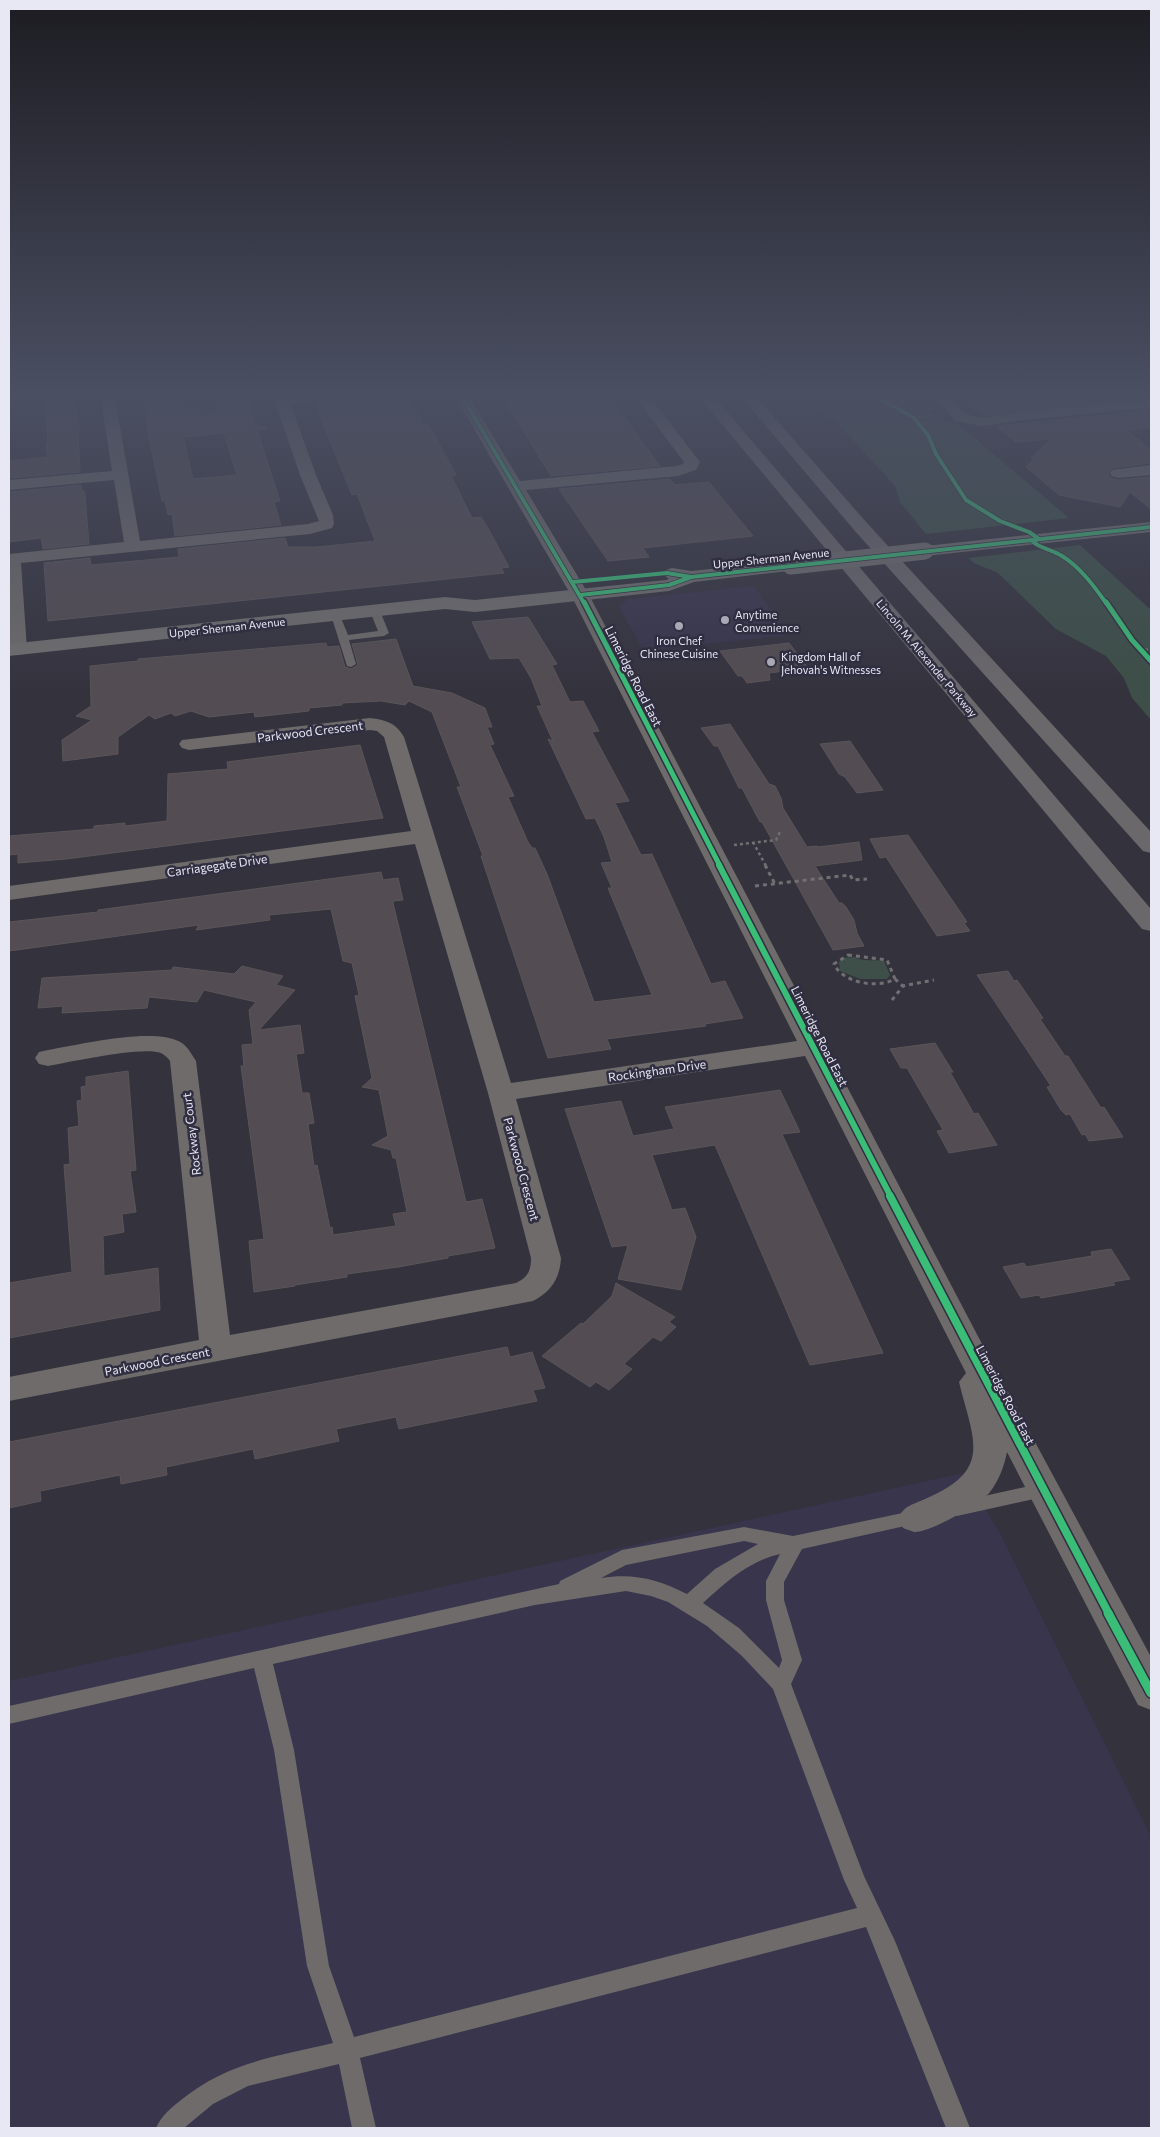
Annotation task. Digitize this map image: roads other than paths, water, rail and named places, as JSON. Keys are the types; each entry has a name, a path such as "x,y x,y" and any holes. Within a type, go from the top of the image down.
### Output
{"highway":[{"name":"Lincoln M. Alexander Parkway","path":"787,493 1151,924"},
{"path":"832,493 1151,846"}],"main road":[{"name":"Upper Sherman Avenue","path":"13,649 445,603 475,606 576,589 670,585 691,576 1151,527"}],"street":[{"path":"125,493 133,547"},
{"path":"13,649 10,559 310,529 326,524 327,521 316,493"},
{"name":"Limeridge Road East","path":"521,493 576,589 965,1342 1151,1693"},
{"name":"Parkwood Crescent","path":"9,1389 522,1293 534,1288 546,1271 546,1258 501,1093 394,737 390,730 370,724 190,744"},
{"name":"Carriagegate Drive","path":"9,893 424,836"},
{"name":"Rockway Court","path":"48,1058 147,1044 168,1047 178,1052 183,1061 216,1349"},
{"name":"Rockingham Drive","path":"501,1093 813,1047"},
{"path":"914,1518 967,1494 980,1482 986,1468 991,1447 965,1342"}],"lane":[{"path":"344,638 384,633 375,610"},
{"path":"336,615 351,664"},
{"path":"689,1604 722,1574 760,1551 1043,1490"},
{"path":"560,1591 622,1558 744,1534 796,1543"},
{"path":"781,1684 792,1660 775,1600 775,1581 796,1543"},
{"path":"9,1715 152,1681 262,1660 560,1591 627,1583 659,1589 689,1604 735,1635 759,1658 781,1684 855,1880 872,1915 958,2128"},
{"path":"262,1660 284,1750 318,1966 347,2050 364,2128"},
{"path":"168,2128 178,2117 207,2094 249,2074 872,1915"}],"place":[{"name":"Anytime Convenience","path":"725,620"},
{"name":"Iron Chef Chinese Cuisine","path":"679,626"},
{"name":"Kingdom Hall of Jehovah's Witnesses","path":"771,662"}]}
